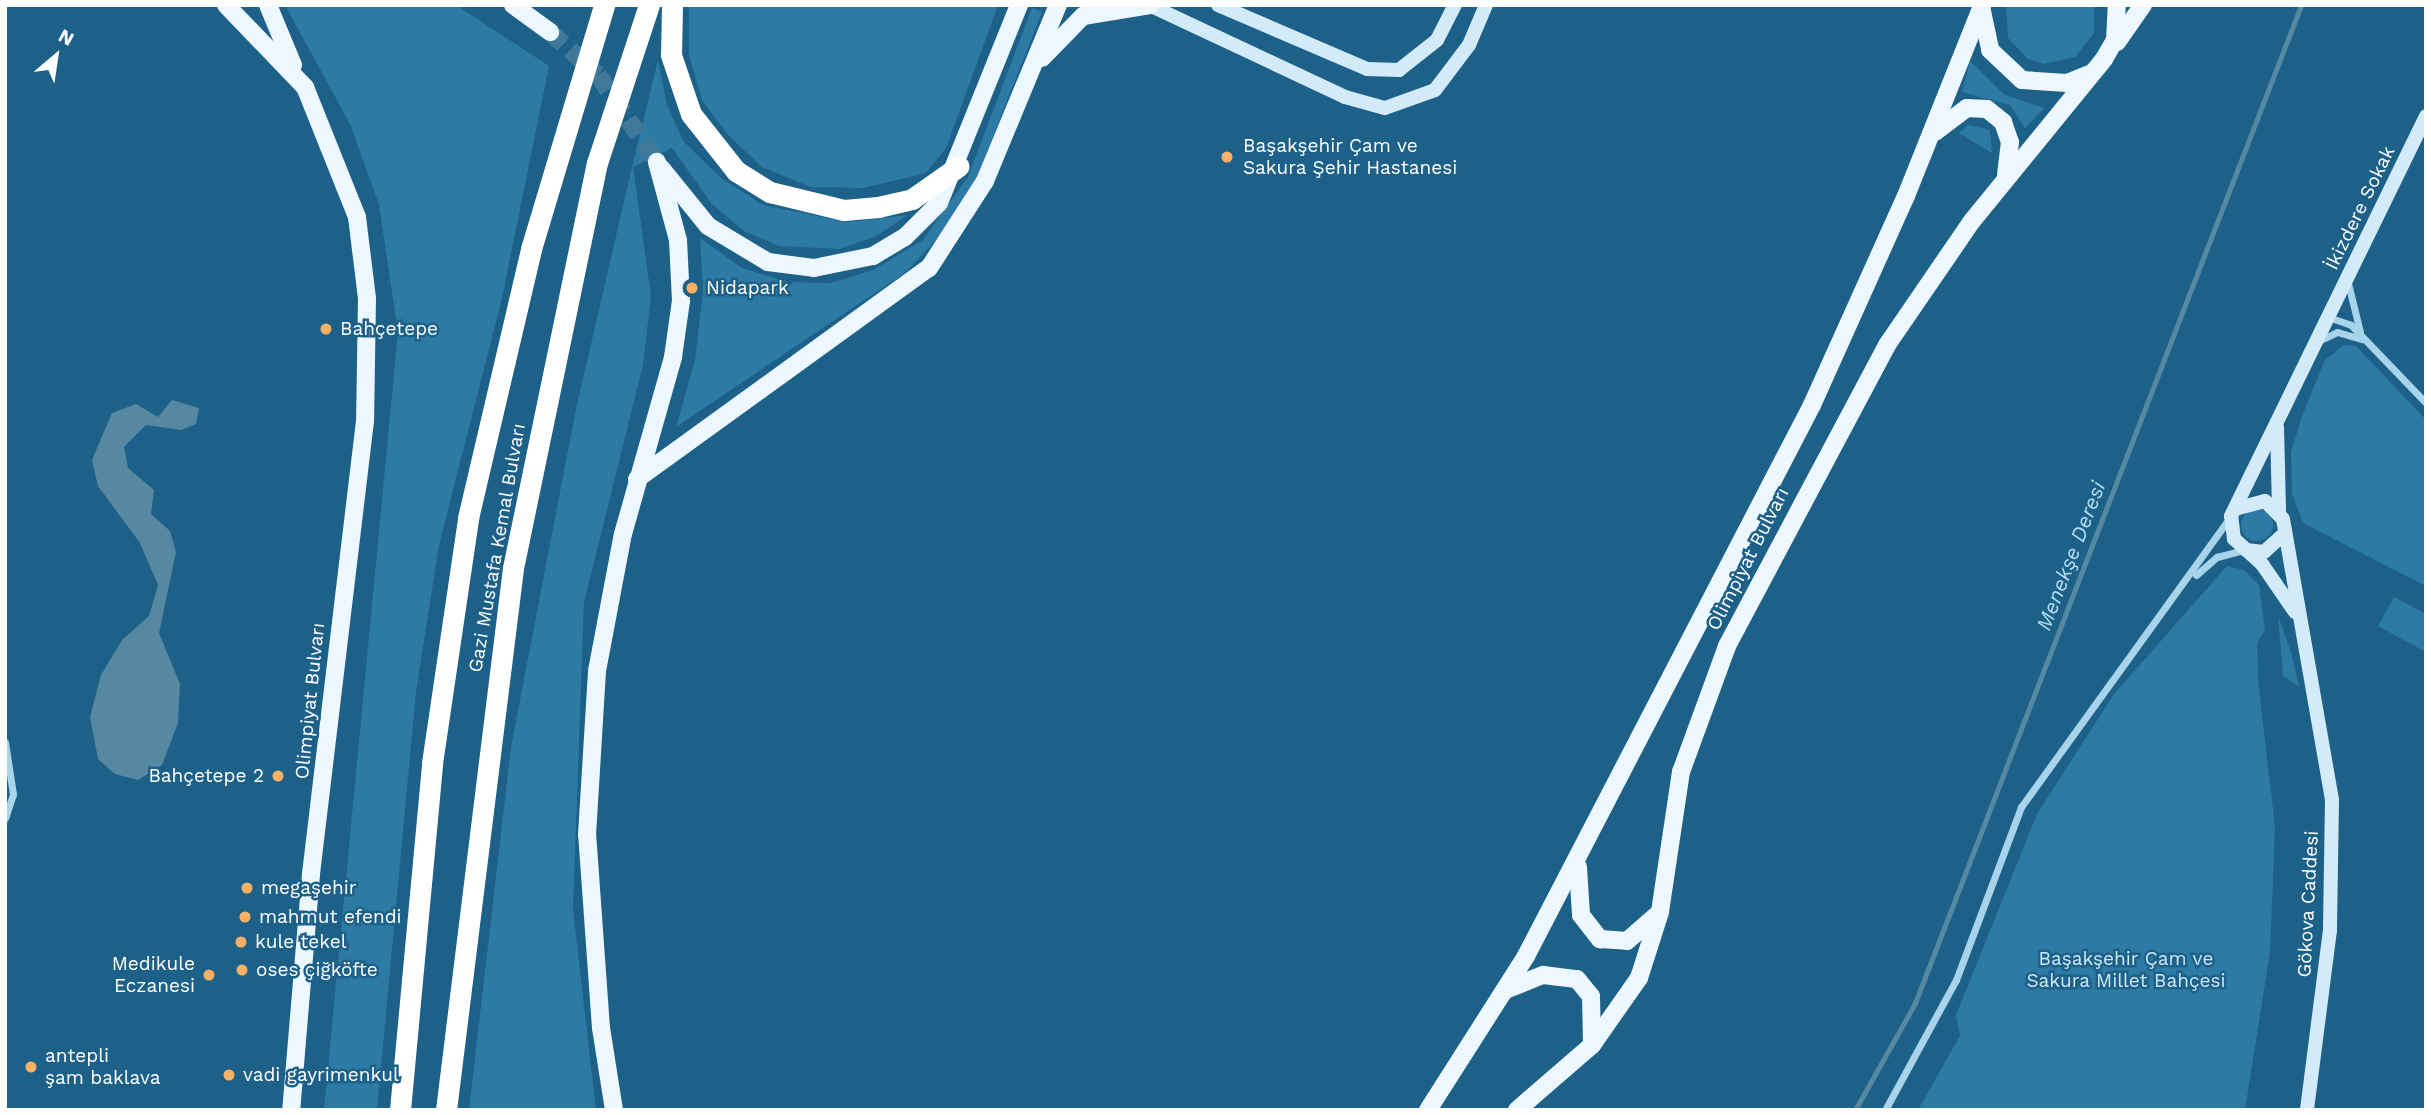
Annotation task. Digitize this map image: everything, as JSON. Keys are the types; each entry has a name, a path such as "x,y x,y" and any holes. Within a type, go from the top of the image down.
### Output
{"highway":[{"path":"587,59 590,5"},
{"name":"Gazi Mustafa Kemal Bulvarı","path":"401,1110 412,1031 432,763 468,518 531,249 604,5"},
{"name":"Gazi Mustafa Kemal Bulvarı","path":"446,1110 513,568 597,163 649,5"},
{"path":"672,5 671,55 691,114 736,170 770,192 844,210 878,207 922,194 959,166"}],"main road":[{"path":"226,5 304,87"},
{"name":"Olimpiyat Bulvarı","path":"268,5 357,217 367,298 365,421 313,860 291,1110"},
{"path":"513,5 550,32"},
{"path":"637,479 929,268 985,181 1058,5"},
{"path":"1032,68 1083,16 1149,5"},
{"path":"1982,5 1990,50 2022,80 2067,83 2104,59 2115,40 2117,5"},
{"path":"1428,1110 1508,989 1579,857 1766,491 1860,302 1982,5"},
{"name":"Olimpiyat Bulvarı","path":"1517,1110 1592,1045 1639,978 1660,912 1681,772 1698,712 1797,509 1911,306 2005,179 2104,59 2143,5"},
{"path":"614,1110 601,1028 587,835 597,671 637,479 673,357 681,301 678,240 657,162 708,226 736,245 768,262 814,268 847,266 905,237 939,203 959,166 1017,7"},
{"path":"1930,137 1967,108 1987,109 2003,122 2010,142 2005,179"},
{"path":"1579,857 1576,898 1588,929 1600,939 1627,941 1660,912"},
{"path":"1508,989 1543,975 1577,979 1591,996 1592,1045"}],"street":[{"path":"1149,5 1345,97 1385,108 1436,90 1469,45 1486,5"},
{"path":"1218,5 1367,69 1399,70 1437,40 1455,5"},
{"name":"İkizdere Sokak","path":"2328,317 2426,116"},
{"path":"2348,278 2363,340"},
{"path":"2328,317 2351,325 2426,403"},
{"name":"Gökova Caddesi","path":"2300,619 2234,539 2233,512 2328,317"},
{"path":"2314,344 2337,332 2363,340"},
{"name":"Gökova Caddesi","path":"2277,422 2282,536 2320,713 2334,859 2307,1110"},
{"path":"1885,1110 1956,980 2021,807 2090,703 2190,580 2233,512 2256,500 2279,511"},
{"path":"2190,580 2217,557 2246,551 2264,552 2282,536"},
{"path":"5,742 13,794 5,818"}],"green space":[{"path":"285,5 456,5 549,66 502,298 439,545 416,692 377,1110 324,1110 398,332 379,205 351,126"},
{"path":"689,5 998,5 946,148 926,173 863,188 811,187 762,167 729,136 702,100 689,55"},
{"path":"2006,5 2094,5 2094,33 2075,57 2044,64 2028,59 2008,38"},
{"path":"1032,8 1042,12 973,187 952,223 906,272 676,427 695,360 703,292 700,238 742,268 788,282 831,283 873,270 923,240 968,177"},
{"path":"658,60 667,105 684,142 721,178 763,205 847,222 908,215 876,236 840,249 779,246 744,231 712,204 672,148 633,167 651,296 643,365 584,602 573,910 596,1110 469,1110 511,747 576,409"},
{"path":"1970,61 2005,95 2044,108 2025,128 2010,105 1962,92"},
{"path":"1968,125 1990,130 1992,153 1959,133"},
{"path":"2344,345 2356,346 2426,420 2426,586 2303,523 2292,494 2291,452 2302,416 2325,360"},
{"path":"2257,509 2268,514 2273,525 2268,536 2257,541 2246,536 2241,525 2246,514"},
{"name":"Başakşehir Çam ve Sakura Millet Bahçesi","path":"2227,566 2244,570 2259,585 2265,630 2257,643 2258,680 2275,827 2270,952 2245,1110 1918,1110 1960,1036 1956,1015 2037,814 2114,694"},
{"path":"2394,597 2426,614 2426,652 2378,626"},
{"path":"2278,615 2292,656 2299,687 2283,676"}],"shaded area":[{"path":"172,400 199,408 196,424 181,430 146,425 124,447 128,468 154,490 151,514 170,531 176,552 159,633 180,684 178,723 162,765 138,780 115,774 98,759 90,717 101,675 122,640 149,616 158,585 140,543 98,486 92,460 112,413 136,404 158,417"}],"waterway":[{"name":"Menekşe Deresi","path":"1855,1110 1915,1003 2301,5"}],"tunnel":[{"path":"550,32 598,75 657,162"}],"place":[{"name":"Başakşehir Çam ve Sakura Şehir Hastanesi","path":"1227,157"},
{"name":"Nidapark","path":"692,288"},
{"name":"Bahçetepe","path":"326,329"},
{"name":"Bahçetepe 2","path":"278,776"},
{"name":"megaşehir","path":"247,888"},
{"name":"mahmut efendi","path":"245,917"},
{"name":"kule tekel","path":"241,942"},
{"name":"oses çiğköfte","path":"242,970"},
{"name":"Medikule Eczanesi","path":"209,975"},
{"name":"antepli şam baklava","path":"31,1067"},
{"name":"vadi gayrimenkul","path":"229,1075"}]}
